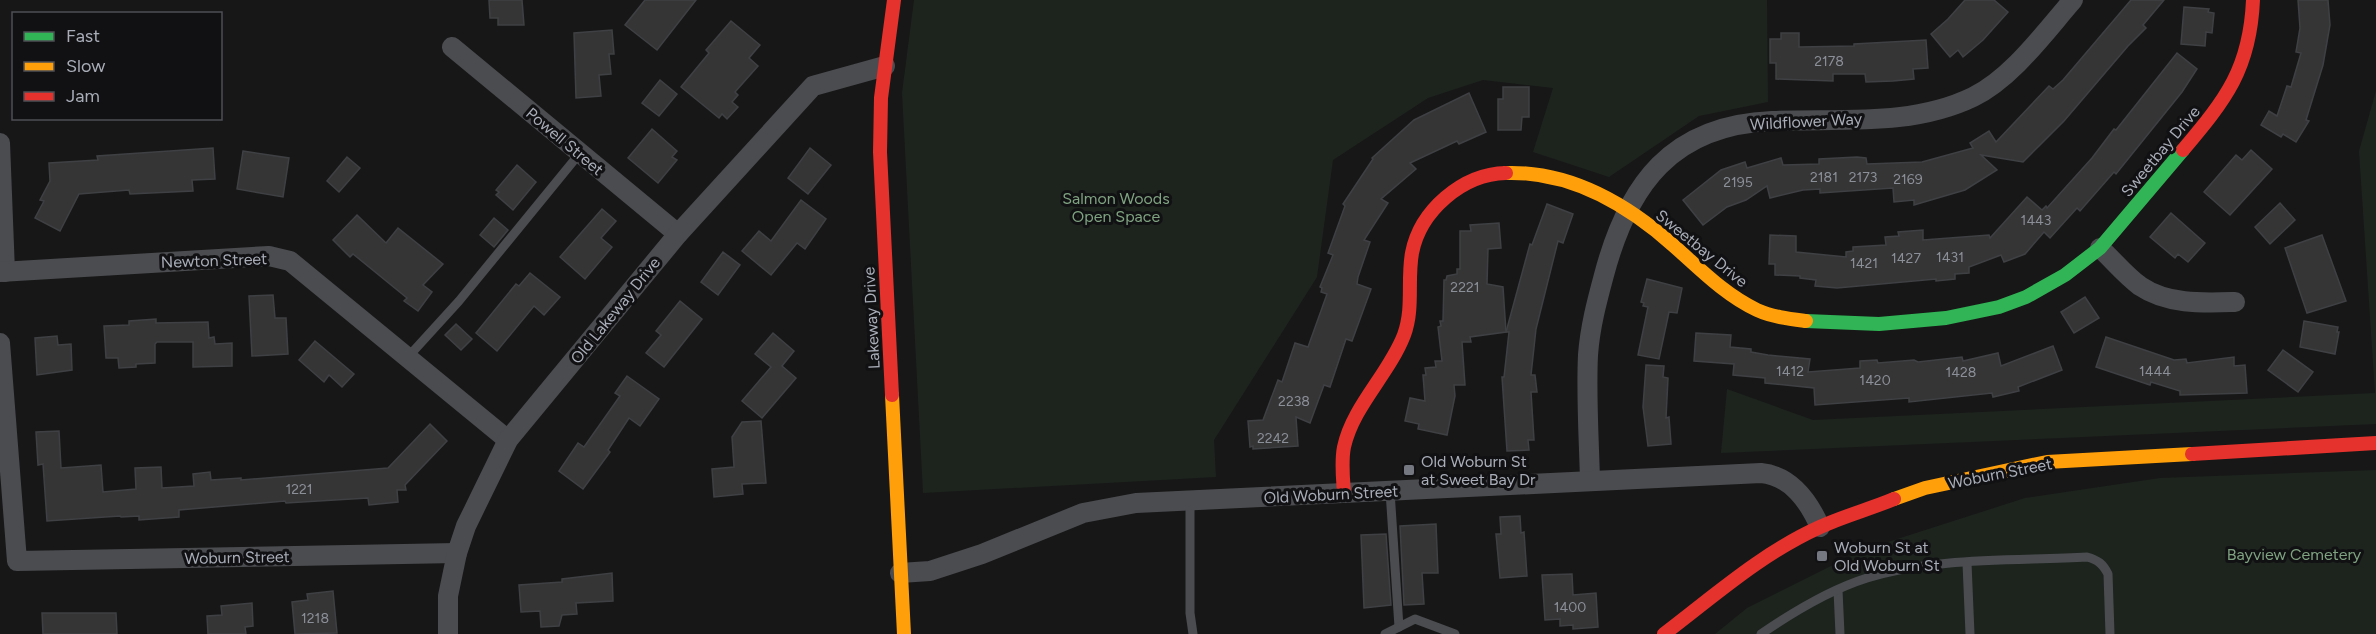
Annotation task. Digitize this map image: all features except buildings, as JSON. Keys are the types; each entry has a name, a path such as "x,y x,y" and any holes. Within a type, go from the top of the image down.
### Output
{"street":[{"name":"Lakeway Drive","path":"894,0 881,98 880,163 904,634"},
{"name":"Wildflower Way","path":"1590,481 1588,388 1592,321 1608,261 1626,210 1656,168 1677,150 1704,135 1732,126 1770,121 1906,117 1950,107 1975,96 2020,61 2073,0"},
{"name":"Sweetbay Drive","path":"1344,493 1343,459 1347,438 1401,341 1409,319 1410,266 1414,243 1426,218 1442,200 1462,185 1491,174 1522,171 1540,173 1600,195 1663,236 1734,297 1757,310 1779,318 1802,322 1921,321 1965,316 2000,307 2034,292 2063,275 2100,248 2220,106 2246,56 2252,30 2253,0"},
{"name":"Powell Street","path":"452,47 678,234"},
{"name":"Old Lakeway Drive","path":"448,634 448,596 466,526 508,440 678,234 813,86 885,66"},
{"path":"0,143 2,272"},
{"path":"2100,248 2140,286 2167,298 2195,303 2235,302"},
{"name":"Newton Street","path":"2,272 269,256 290,261 508,440"},
{"name":"Woburn Street","path":"0,343 17,561 458,553"},
{"name":"Woburn Street","path":"1664,634 1752,566 1820,527 1925,488 2047,462 2376,444"},
{"name":"Old Woburn Street","path":"900,573 930,571 982,554 1083,513 1136,503 1769,474 1785,481 1803,496 1811,506 1820,527"}],"lane":[{"path":"408,357 459,301 580,153"},
{"path":"1390,491 1399,627"},
{"path":"1190,501 1190,613 1193,634"},
{"path":"1761,634 1786,617 1866,578 1923,566 2087,557 2097,560 2108,574 2110,634"},
{"path":"1967,563 1970,634"},
{"path":"1838,590 1840,634"},
{"path":"1385,634 1415,619 1455,634"}],"green space":[{"name":"Salmon Woods Open Space","path":"914,0 1767,0 1768,102 1699,116 1609,177 1533,152 1553,88 1483,80 1428,98 1333,160 1317,277 1214,440 1216,477 923,493 902,93"},
{"path":"2376,91 2376,424 1721,453 1727,389 1813,420 2375,393 2359,151"},
{"name":"Bayview Cemetery","path":"2376,470 2376,634 1715,634 1747,608 1863,550 2025,498 2160,478"}],"traffic: fast":[{"path":"1806,321 1879,324 1946,318 1999,307 2026,297 2065,275 2100,248 2183,150"}],"traffic: slow":[{"path":"1506,173 1552,178 1596,193 1617,204 1656,231 1713,281 1745,304 1769,314 1806,321"},
{"path":"892,395 904,634"},
{"path":"1894,499 1925,488 2047,462 2192,454"}],"traffic: jam":[{"path":"892,395 880,152 881,98 894,0"},
{"path":"2183,150 2212,115 2233,82 2247,45 2253,0"},
{"path":"1344,493 1342,464 1344,447 1355,418 1390,363 1404,335 1410,305 1412,253 1424,223 1434,209 1459,188 1474,180 1506,173"},
{"path":"2192,454 2376,443"},
{"path":"1664,634 1778,549 1829,523 1894,499"}],"place":[{"name":"Old Woburn St at Sweet Bay Dr","path":"1409,470"},
{"name":"Woburn St at Old Woburn St","path":"1822,556"}]}
